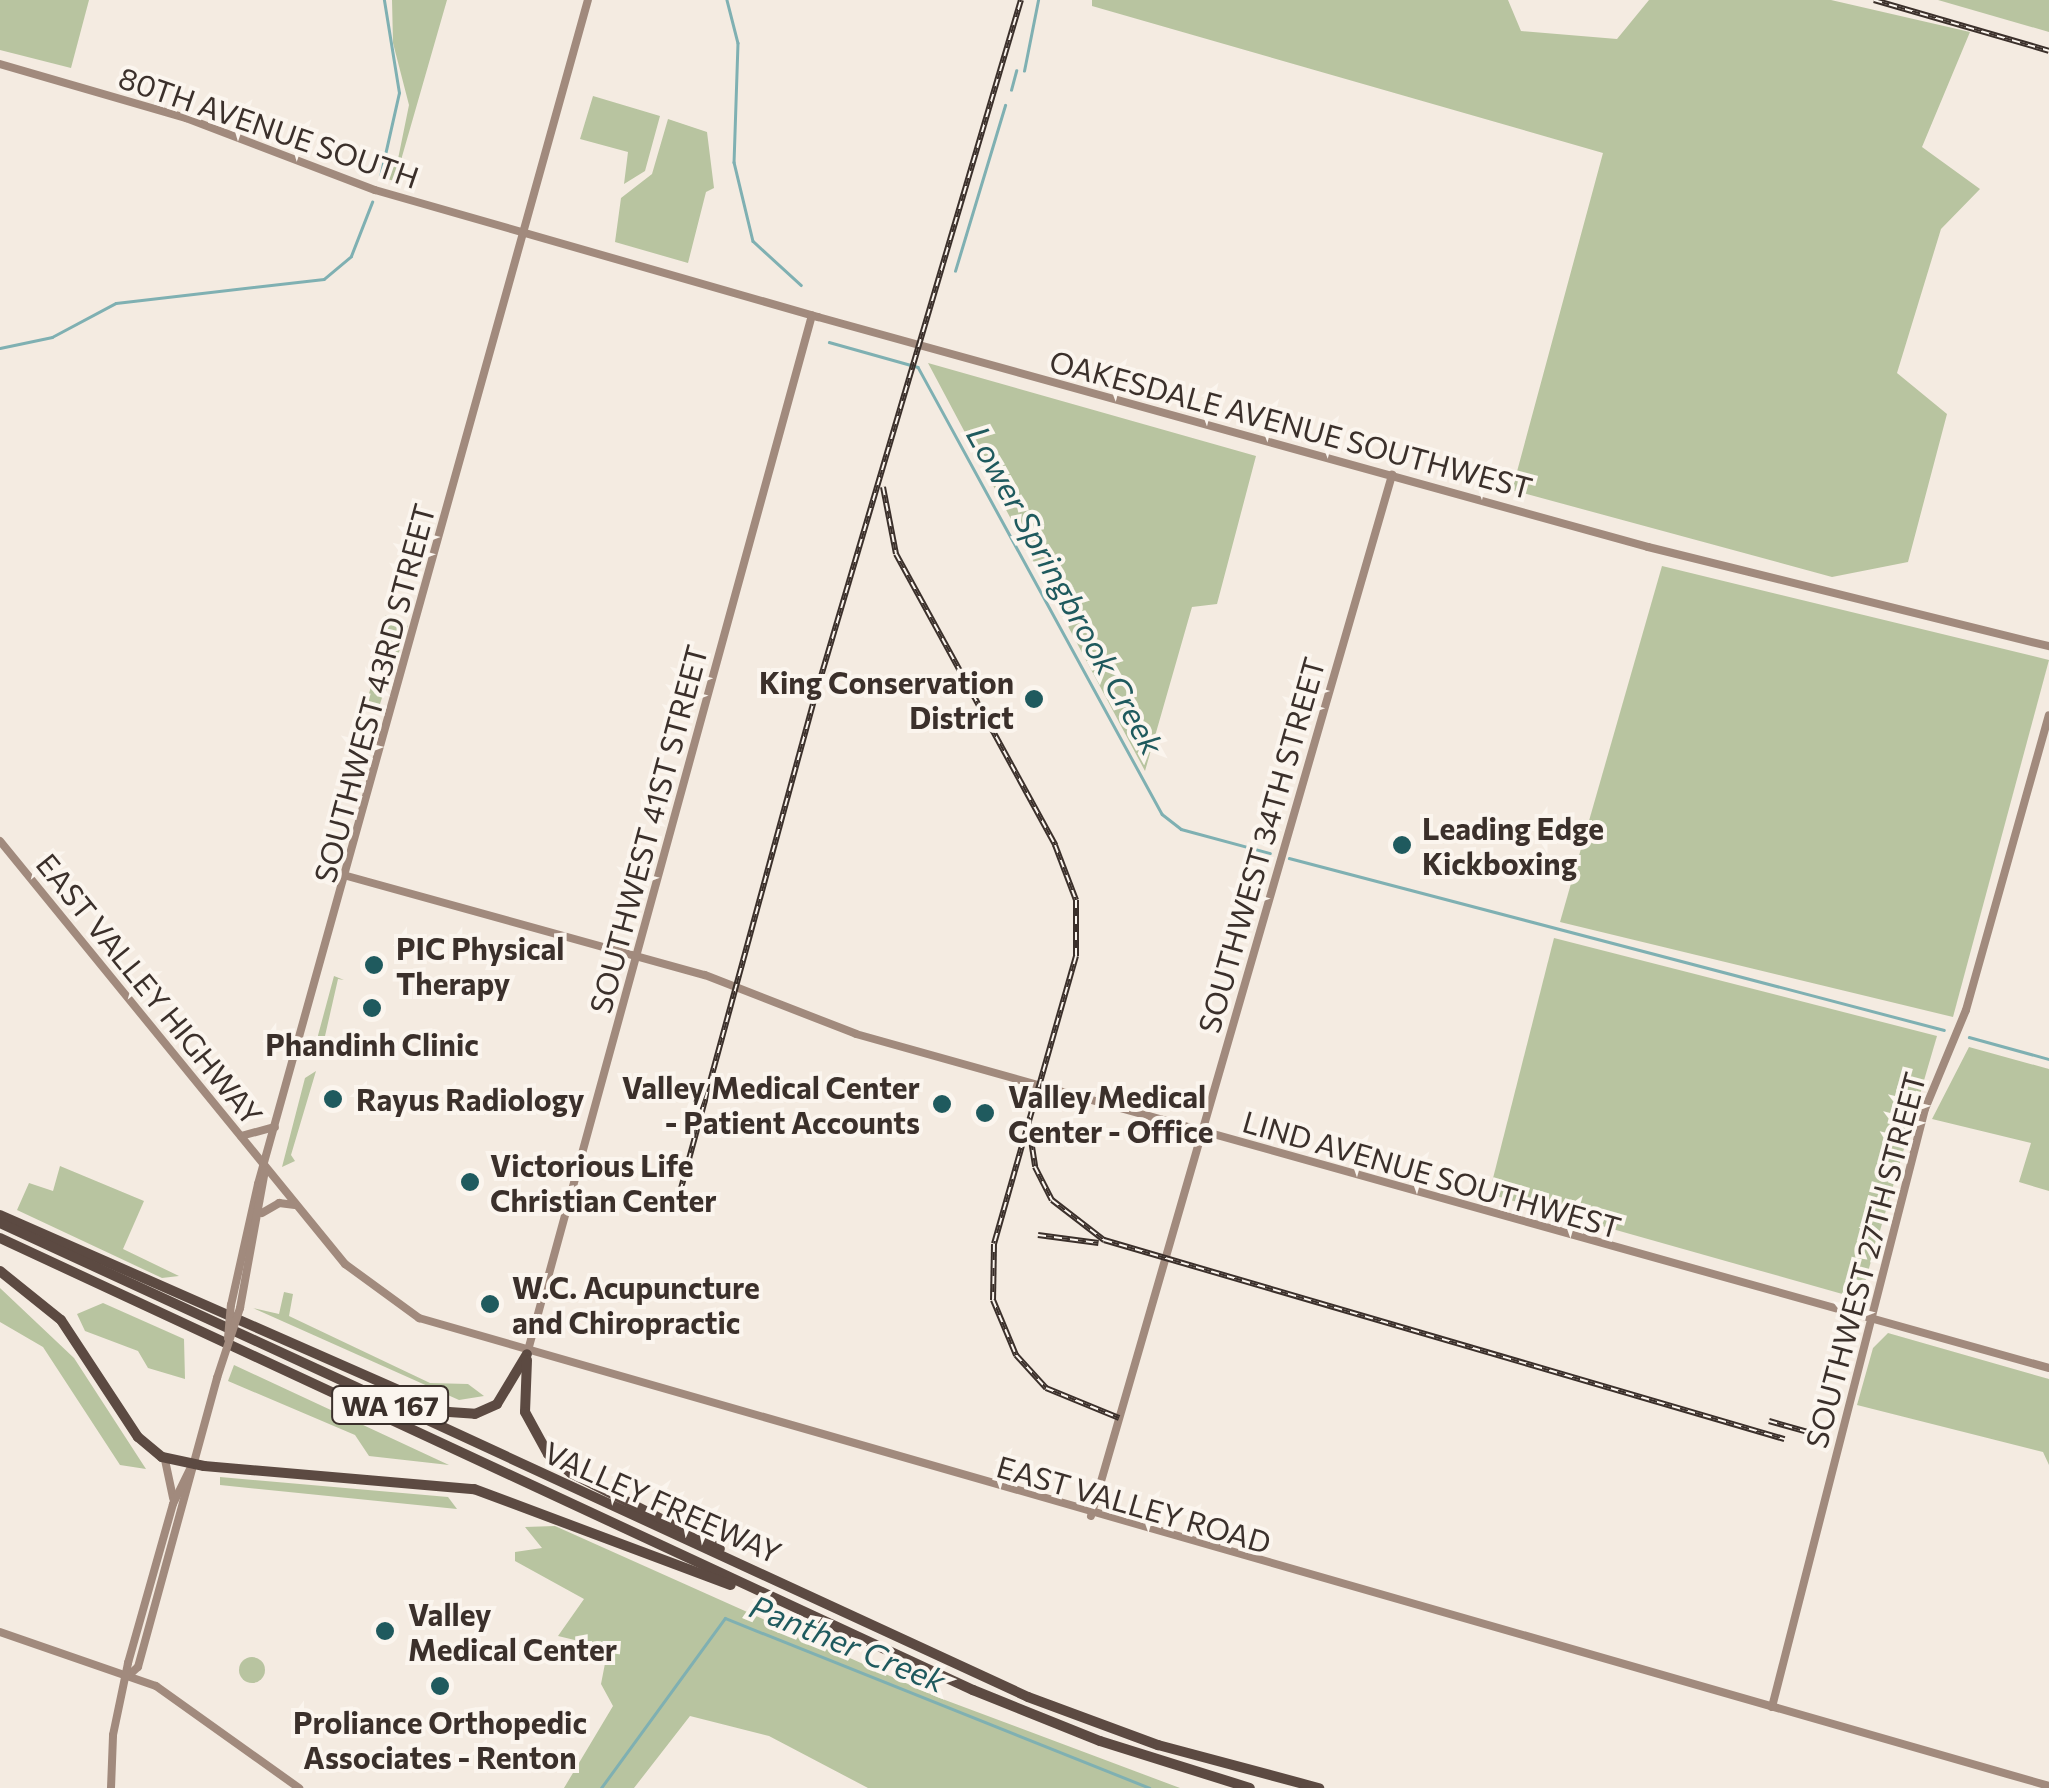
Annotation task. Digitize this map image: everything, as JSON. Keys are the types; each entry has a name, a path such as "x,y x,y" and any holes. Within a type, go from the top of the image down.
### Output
{"highway":[{"path":"0,1216 448,1412 475,1414 497,1404 527,1354"},
{"name":"VALLEY FREEWAY","path":"0,1224 781,1583 1099,1724 1319,1788"},
{"path":"0,1241 973,1690 1100,1741 1250,1788"},
{"name":"VALLEY FREEWAY","path":"0,1241 1016,1715 1230,1788"},
{"path":"0,1271 61,1320 138,1437 162,1457 192,1464 474,1489 731,1585"},
{"path":"527,1354 527,1420 556,1462 781,1583"}],"street":[{"name":"SOUTHWEST 43RD STREET","path":"265,1166 588,0"},
{"name":"80TH AVENUE SOUTH","path":"0,64 186,118 375,190 525,231"},
{"name":"OAKESDALE AVENUE SOUTHWEST","path":"525,231 812,315 1392,475 2049,646"},
{"name":"SOUTHWEST 41ST STREET","path":"527,1354 812,315"},
{"name":"SOUTHWEST 34TH STREET","path":"1091,1516 1392,475"},
{"name":"SOUTHWEST 27TH STREET","path":"1772,1706 1925,1108 1976,978 2049,715"},
{"name":"EAST VALLEY HIGHWAY","path":"0,840 265,1166"},
{"name":"LIND AVENUE SOUTHWEST","path":"347,876 724,981 856,1034 1869,1322 2049,1368"},
{"path":"242,1136 277,1126"},
{"path":"235,1306 259,1216 265,1166"},
{"path":"129,1675 138,1667 228,1338 265,1166"},
{"name":"EAST VALLEY ROAD","path":"265,1166 344,1264 390,1302 437,1326 1091,1516 2049,1786"},
{"path":"259,1216 279,1203 297,1206"},
{"path":"162,1457 174,1475 173,1504"},
{"path":"111,1788 113,1735 173,1504 192,1464"},
{"path":"0,1632 129,1675 170,1694 299,1788"}],"green space":[{"path":"0,0 89,0 71,68 0,50"},
{"path":"392,0 447,0 395,181 382,178 398,159 409,105 393,43"},
{"path":"1092,0 1508,0 1521,31 1617,39 1649,0 1831,0 1970,32 1922,147 1980,189 1941,229 1897,373 1947,414 1908,562 1832,577 1512,490 1603,153 1092,6"},
{"path":"1938,0 2049,0 2049,32"},
{"path":"593,96 660,116 645,171 624,184 628,152 580,139"},
{"path":"668,119 707,132 714,188 706,192 688,263 615,242 621,198 652,174"},
{"path":"928,363 1256,456 1217,604 1192,607 1145,771"},
{"path":"1662,566 2049,660 1953,1017 1560,922"},
{"path":"385,615 404,624 403,632 408,625 384,697 397,651 380,704 375,704 360,699 368,697 390,620"},
{"path":"1554,938 1937,1036 1860,1299 1489,1194"},
{"path":"334,976 344,980 338,979 320,1058 313,1054"},
{"path":"1969,1047 2049,1069 2049,1191 2019,1182 2031,1143 1932,1119"},
{"path":"316,1071 291,1155 295,1161 282,1167 305,1078"},
{"path":"60,1166 144,1201 123,1249 179,1276 162,1278 17,1210 29,1183 53,1191"},
{"path":"0,1288 74,1358 146,1469 120,1465 43,1347 0,1322"},
{"path":"284,1292 293,1294 289,1316 430,1383 468,1384 484,1396 459,1400 253,1308 279,1314"},
{"path":"103,1303 184,1339 185,1379 148,1368 138,1351 85,1331 77,1314"},
{"path":"1888,1333 2049,1379 2049,1465 2043,1452 1857,1405 1873,1348"},
{"path":"234,1365 449,1465 369,1456 355,1435 228,1381"},
{"path":"220,1477 448,1497 457,1509 220,1485"},
{"path":"555,1526 937,1697 1180,1788 868,1788 769,1736 690,1716 634,1788 564,1788 613,1706 601,1684 608,1648 558,1636 584,1599 515,1561 515,1552 542,1548 525,1527"},
{"path":"252,1657 261,1661 265,1670 261,1679 252,1683 243,1679 239,1670 243,1661"}],"waterway":[{"name":"Lower Springbrook Creek","path":"380,177 399,93 384,0"},
{"name":"Lower Springbrook Creek","path":"727,0 738,43 734,162 753,241 801,285"},
{"path":"1024,71 1038,0"},
{"path":"1011,90 1016,71"},
{"path":"955,271 1005,105"},
{"name":"Lower Springbrook Creek","path":"0,348 52,337 116,303 324,279 351,256 372,202"},
{"name":"Lower Springbrook Creek","path":"829,342 918,367 1162,814 1181,829 1270,853"},
{"name":"Lower Springbrook Creek","path":"1289,858 1944,1030"},
{"name":"Lower Springbrook Creek","path":"1969,1037 2049,1059"},
{"name":"Panther Creek","path":"601,1788 725,1618 1149,1788"}],"railway":[{"path":"680,1192 814,700 1021,0"},
{"path":"1874,0 2049,51"},
{"path":"883,487 896,554 1055,845 1076,900 1076,956 994,1244 993,1300 1016,1355 1046,1388 1119,1418"},
{"path":"1030,1134 1035,1167 1052,1200 1104,1240 1784,1439"},
{"path":"1038,1235 1098,1243"},
{"path":"1769,1421 1808,1432"}],"place":[{"name":"King Conservation District","path":"1034,699"},
{"name":"Leading Edge Kickboxing","path":"1402,845"},
{"name":"PIC Physical Therapy","path":"374,965"},
{"name":"Phandinh Clinic","path":"372,1008"},
{"name":"Rayus Radiology","path":"333,1099"},
{"name":"Valley Medical Center - Patient Accounts","path":"942,1104"},
{"name":"Valley Medical Center - Office","path":"985,1113"},
{"name":"Victorious Life Christian Center","path":"470,1182"},
{"name":"W.C. Acupuncture and Chiropractic","path":"490,1304"},
{"name":"Valley Medical Center","path":"385,1631"},
{"name":"Proliance Orthopedic Associates - Renton","path":"440,1686"}]}
